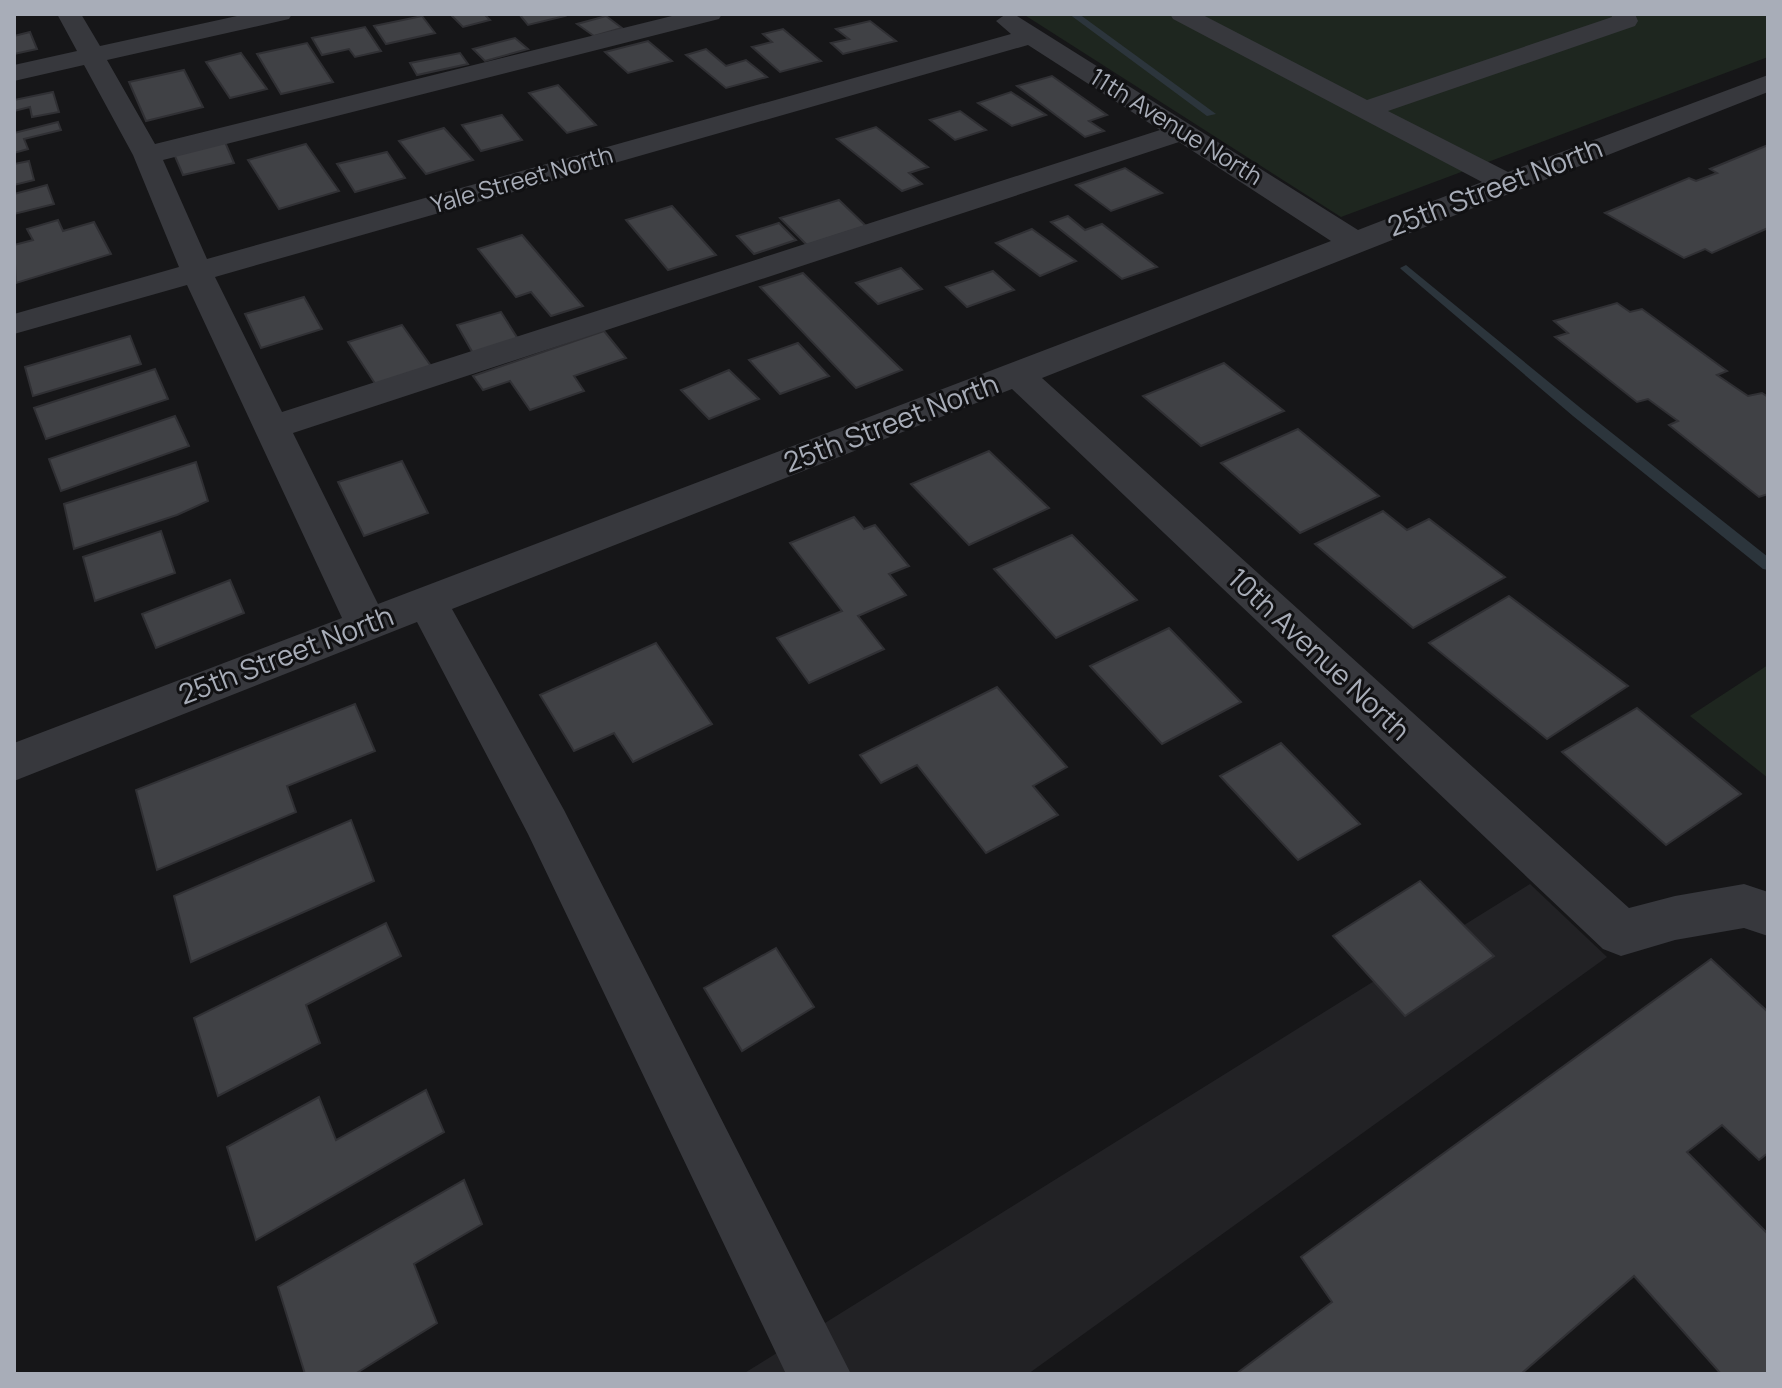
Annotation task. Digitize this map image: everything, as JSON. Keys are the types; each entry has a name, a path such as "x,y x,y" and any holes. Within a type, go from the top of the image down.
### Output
{"street":[{"path":"69,14 147,155 197,272 366,623"},
{"path":"14,73 280,14"},
{"path":"147,155 710,14"},
{"name":"11th Avenue North","path":"997,14 1185,131 1353,241"},
{"path":"1182,14 1504,182"},
{"path":"1367,109 1626,21 1623,14"},
{"name":"Yale Street North","path":"14,324 1030,36"},
{"name":"25th Street North","path":"14,762 366,623 1018,375 1504,182 1768,83"},
{"path":"270,428 1185,131"},
{"name":"10th Avenue North","path":"1018,375 1621,933 1744,906 1768,914"},
{"path":"426,600 547,824 819,1374"}],"shaded area":[{"path":"1023,14 1768,14 1768,57 1341,217"},
{"path":"1768,665 1768,778 1690,716"},
{"path":"1530,884 1607,957 1028,1374 743,1374"}],"building":[{"path":"450,14 484,14 490,20 463,27"},
{"path":"519,14 563,14 565,16 528,25"},
{"path":"422,16 435,33 386,44 374,26"},
{"path":"606,16 622,28 594,36 577,24"},
{"path":"870,21 896,41 843,54 831,43 849,39 836,29"},
{"path":"365,27 381,51 355,57 349,49 322,55 312,38"},
{"path":"783,29 821,61 780,72 752,47 772,42 763,34"},
{"path":"30,32 37,49 14,54 14,36"},
{"path":"515,38 528,49 485,61 473,49"},
{"path":"648,41 672,61 628,73 605,52"},
{"path":"307,43 333,82 281,94 257,54"},
{"path":"706,49 726,66 746,60 767,77 726,88 686,55"},
{"path":"241,53 267,89 230,98 206,62"},
{"path":"460,53 468,64 417,75 410,63"},
{"path":"184,70 203,107 146,121 129,82"},
{"path":"1052,76 1107,115 1089,121 1104,131 1085,137 1017,86"},
{"path":"558,85 596,125 567,133 529,93"},
{"path":"53,92 59,112 32,117 30,107 14,111 14,100"},
{"path":"1011,92 1046,115 1012,126 978,103"},
{"path":"960,111 986,130 955,140 930,120"},
{"path":"502,115 522,140 481,151 462,125"},
{"path":"58,122 61,130 24,139 28,149 14,153 14,133"},
{"path":"876,127 928,167 909,173 922,184 902,191 837,139"},
{"path":"444,128 473,160 426,174 399,141"},
{"path":"225,142 234,163 183,175 174,154"},
{"path":"306,144 339,191 279,209 248,160"},
{"path":"1768,145 1768,228 1712,253 1705,249 1684,258 1605,213 1689,178 1696,181 1717,173 1710,169"},
{"path":"387,152 405,178 355,192 337,164"},
{"path":"29,161 34,180 14,185 14,164"},
{"path":"1125,168 1162,193 1111,211 1076,185"},
{"path":"47,185 54,204 14,214 14,194"},
{"path":"839,200 866,226 807,245 780,218"},
{"path":"672,206 716,255 668,270 626,220"},
{"path":"1068,216 1085,230 1102,224 1157,267 1122,279 1051,222"},
{"path":"58,220 63,231 94,222 111,254 16,283 14,245 33,240 27,229"},
{"path":"779,223 796,240 754,254 737,236"},
{"path":"1032,229 1076,261 1040,276 996,243"},
{"path":"522,235 583,306 551,316 531,292 516,297 478,249"},
{"path":"901,268 922,289 878,304 856,283"},
{"path":"993,271 1014,290 967,307 946,287"},
{"path":"803,273 902,370 856,388 760,287"},
{"path":"304,297 322,329 261,348 245,314"},
{"path":"1617,303 1630,312 1642,309 1727,371 1717,375 1748,396 1762,393 1768,397 1768,494 1759,497 1669,425 1678,421 1648,399 1637,402 1555,337 1568,333 1554,321"},
{"path":"501,312 520,342 474,355 457,325"},
{"path":"402,325 431,366 376,385 348,342"},
{"path":"604,331 626,358 574,376 584,391 530,410 510,381 483,390 473,376"},
{"path":"130,336 141,364 33,396 25,367"},
{"path":"798,343 829,376 780,394 749,360"},
{"path":"1224,363 1284,411 1201,446 1143,396"},
{"path":"155,369 168,399 46,439 34,408"},
{"path":"729,370 759,399 709,419 681,390"},
{"path":"175,416 189,446 61,491 49,459"},
{"path":"1298,429 1379,496 1300,533 1221,463"},
{"path":"989,451 1049,508 969,545 911,484"},
{"path":"402,461 428,513 364,536 338,482"},
{"path":"196,462 208,501 177,515 74,549 64,504"},
{"path":"1383,511 1407,530 1429,519 1505,577 1413,628 1315,544"},
{"path":"854,517 864,529 875,525 909,566 889,574 906,595 858,616 884,649 809,683 777,638 842,611 790,543"},
{"path":"161,531 175,573 95,601 83,557"},
{"path":"1072,535 1137,600 1056,638 994,569"},
{"path":"230,580 244,613 156,648 142,614"},
{"path":"1509,596 1628,686 1547,739 1429,643"},
{"path":"1169,628 1241,702 1162,744 1090,666"},
{"path":"656,643 712,724 633,762 614,733 574,751 540,695"},
{"path":"997,687 1067,767 1033,786 1058,815 986,853 917,765 881,783 860,755"},
{"path":"355,704 375,751 287,786 296,812 157,870 136,790"},
{"path":"1637,708 1741,794 1666,845 1562,752"},
{"path":"1281,743 1360,824 1298,860 1220,776"},
{"path":"351,820 374,881 191,962 174,896"},
{"path":"1420,881 1494,956 1405,1016 1333,936"},
{"path":"386,923 401,956 306,1005 320,1043 218,1096 194,1018"},
{"path":"776,948 814,1007 742,1051 704,988"},
{"path":"1711,959 1768,1012 1768,1153 1759,1160 1722,1125 1687,1152 1768,1234 1768,1374 1721,1374 1634,1276 1521,1374 1236,1374 1332,1302 1301,1257"},
{"path":"426,1090 444,1132 256,1240 227,1147 319,1097 336,1140"},
{"path":"464,1180 482,1224 414,1264 437,1323 355,1374 305,1374 278,1287"}],"waterway":[{"path":"1073,14 1211,114"},
{"path":"1406,268 1578,413 1768,565"}]}
